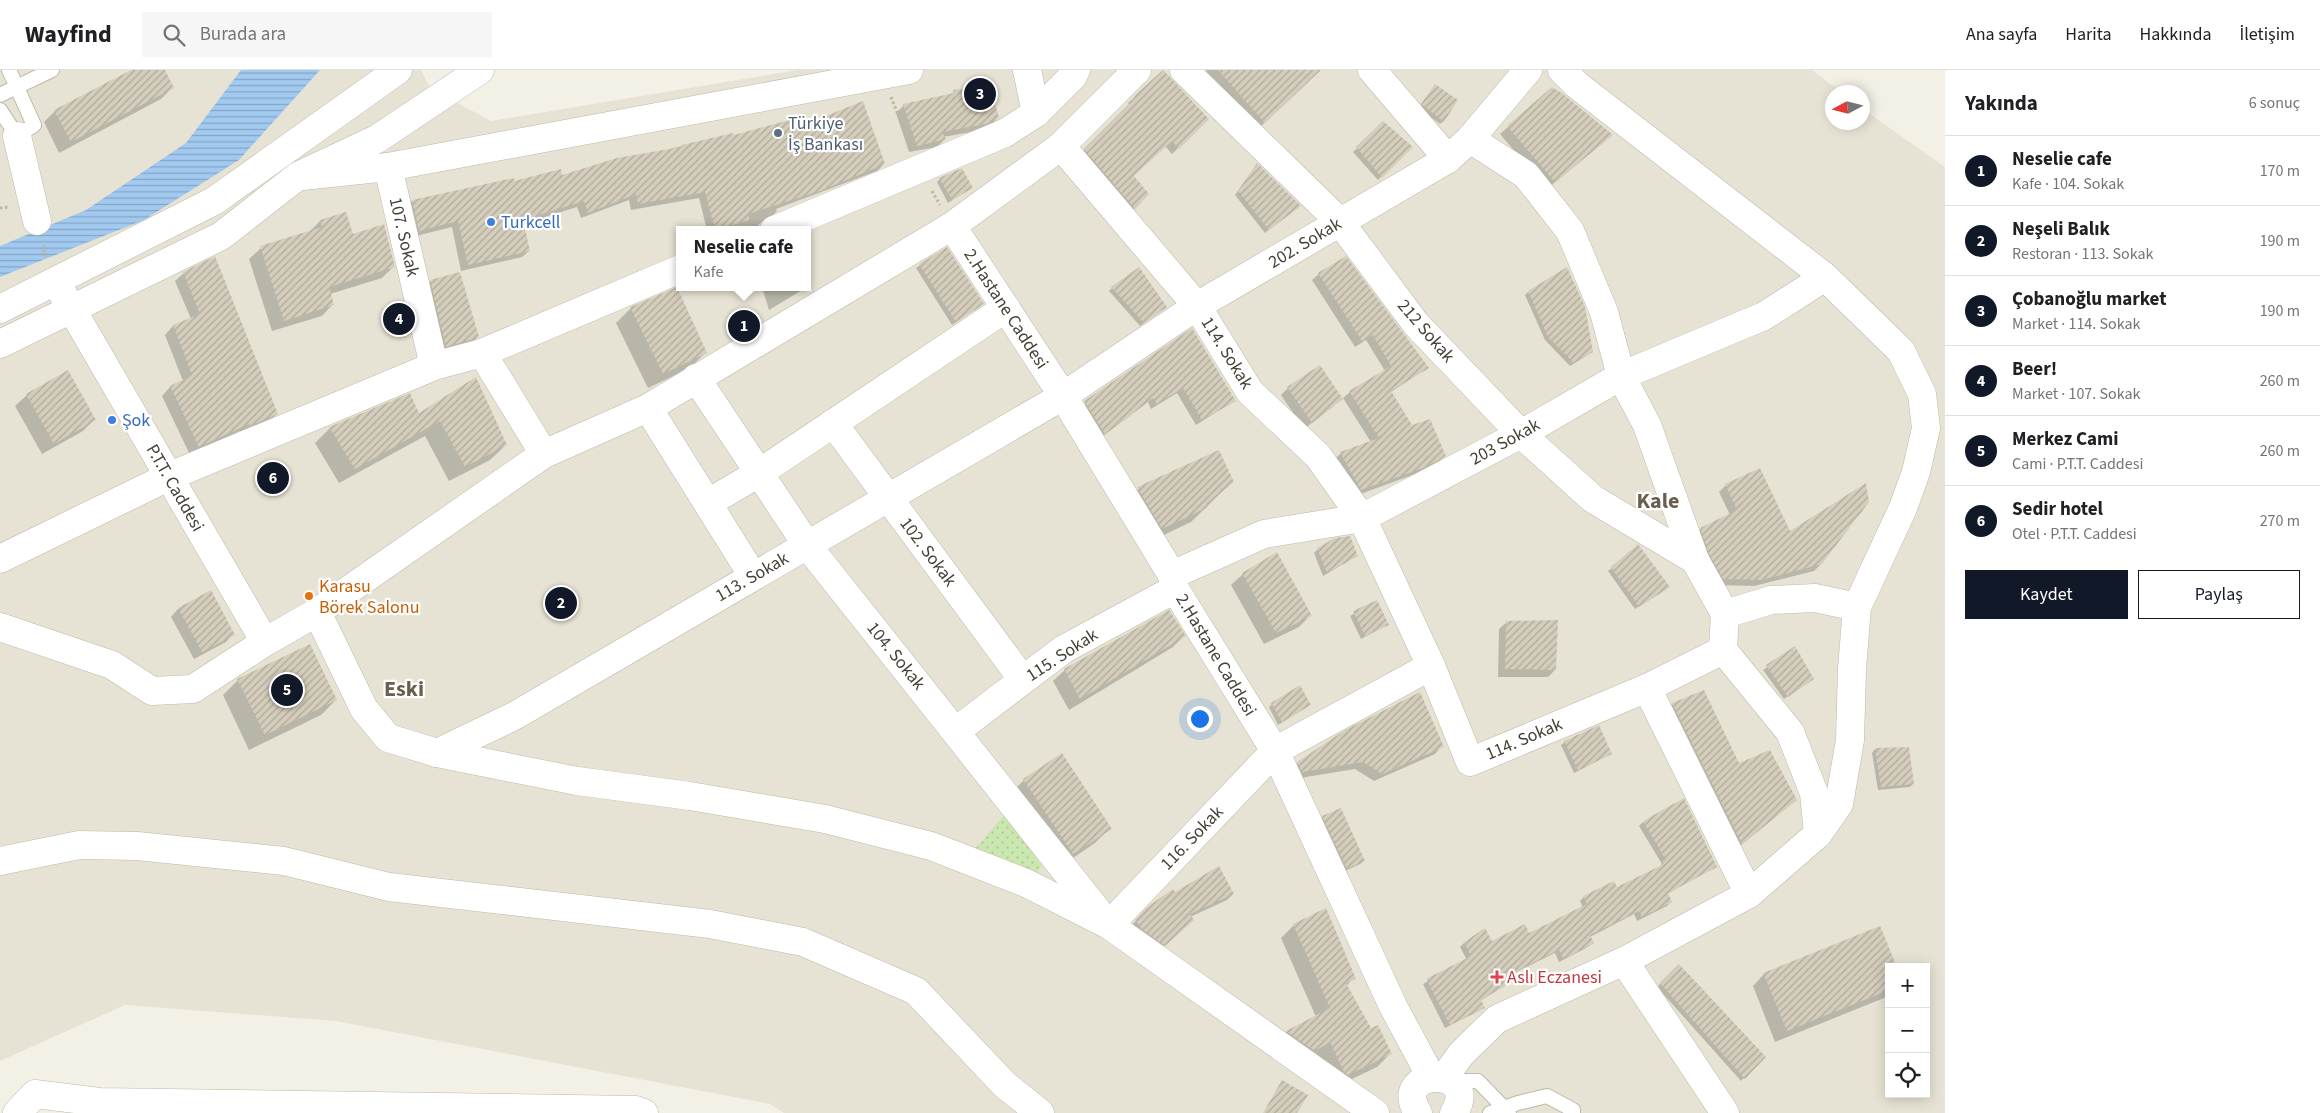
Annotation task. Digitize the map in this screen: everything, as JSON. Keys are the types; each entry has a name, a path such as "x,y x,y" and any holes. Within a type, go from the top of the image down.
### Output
{"street":[{"path":"0,309 214,201 398,70"},
{"path":"0,344 221,236 298,176 377,139 480,70"},
{"path":"298,176 388,167 910,70"},
{"path":"1027,70 1036,113"},
{"path":"784,226 1005,133 1036,113 1073,76 1076,70"},
{"path":"0,627 112,664 152,691 193,689 265,642 318,612 544,454 648,408 952,226 1060,146 1137,70"},
{"name":"212 Sokak","path":"1184,70 1340,222 1416,324 1521,434 1593,499 1695,560"},
{"path":"1372,70 1448,160"},
{"name":"202. Sokak","path":"1063,396 1197,306 1448,160 1470,139 1528,70"},
{"path":"1418,1113 1413,1100 1414,1092 1418,1085 1442,1079 1461,1054 1497,1019 1624,961 1749,894 1818,834 1839,804 1841,795 1850,740 1852,669 1857,607 1903,508 1916,472 1926,428 1922,394 1901,351 1825,277 1576,84 1562,70"},
{"path":"17,136 37,222"},
{"path":"1470,139 1526,175 1570,231 1604,312 1620,376 1647,425 1695,560 1725,614 1723,650 1790,732 1814,793 1818,834"},
{"name":"114. Sokak","path":"1060,146 1197,306 1250,392 1318,456 1362,518 1430,666 1470,762 1647,688 1723,650"},
{"name":"107. Sokak","path":"388,167 434,366"},
{"name":"2.Hastane Caddesi","path":"952,226 1063,396 1275,751 1393,1006 1442,1079 1458,1093 1459,1101 1454,1113"},
{"path":"0,559 168,477 434,366 482,353 676,271"},
{"name":"203 Sokak","path":"1174,582 1264,534 1362,518 1521,434 1620,376 1764,316 1825,277"},
{"name":"P.T.T. Caddesi","path":"56,282 265,642"},
{"path":"708,504 1006,308"},
{"path":"482,353 544,454"},
{"name":"104. Sokak","path":"696,378 807,545 1109,925"},
{"name":"113. Sokak","path":"437,753 516,715 1063,396"},
{"path":"648,408 754,576"},
{"name":"102. Sokak","path":"833,423 1024,680"},
{"name":"115. Sokak","path":"956,731 1064,649 1174,582"},
{"path":"1725,614 1771,600 1815,598 1857,607"},
{"path":"318,612 364,709 388,738 437,753 577,781 690,796 825,819 931,846 1026,883 1109,925 1375,1113"},
{"name":"116. Sokak","path":"1109,925 1275,751 1430,666"},
{"path":"1647,688 1749,894"},
{"path":"0,861 79,845 137,846 284,861 390,887 710,924 803,942 916,991 1005,1085 1040,1113"},
{"path":"1624,961 1725,1113"},
{"path":"17,1113 35,1094 99,1102 636,1110 644,1113"}],"lane":[{"path":"0,110 17,136 34,124 9,70"},
{"path":"0,95 52,70"},
{"path":"1442,1079 1478,1081 1508,1111"},
{"path":"1490,1113 1508,1111 1518,1103 1547,1096 1573,1110 1573,1113"}],"shaded area":[{"path":"0,70 421,70 430,88 491,121 798,70 1812,70 1832,85 1825,85 1825,130 1870,130 1870,114 1945,167 1945,1113 784,1113 770,1104 336,1021 125,1005 0,1061"}],"green space":[{"path":"1004,815 1042,866 1027,886 968,857"}],"water":[{"path":"241,70 320,70 239,160 144,220 0,277 0,246 86,210 186,143"}],"building":[{"path":"131,70 165,70 174,88 71,142 54,110"},
{"path":"1163,70 1209,119 1179,149 1172,141 1134,176 1149,194 1135,209 1084,149 1135,98 1134,96"},
{"path":"1218,70 1321,70 1265,123"},
{"path":"1435,84 1458,100 1444,122 1421,104"},
{"path":"990,86 999,118 986,124 942,132 946,139 917,146 903,104 954,93 953,90"},
{"path":"1552,87 1613,135 1555,182 1507,126"},
{"path":"863,101 885,164 820,191 748,214 750,220 729,226 714,226 705,192 638,204 636,194 588,213 584,201 523,220 530,251 468,265 458,221 419,231 412,200 514,178 514,181 561,169 562,175 617,158 682,147 682,145 733,133 734,135 793,119 796,128"},
{"path":"1383,121 1413,147 1382,178 1356,147"},
{"path":"1257,163 1301,206 1269,230 1238,191"},
{"path":"962,168 973,188 952,200 939,178"},
{"path":"346,212 353,234 384,224 395,267 329,287 334,305 284,321 260,246 322,227 320,220"},
{"path":"947,247 984,304 956,322 919,264"},
{"path":"215,256 278,414 250,426 249,424 199,447 170,386 192,375 173,325 200,314 183,272"},
{"path":"1346,256 1429,368 1391,391 1412,425 1430,419 1446,456 1423,468 1361,490 1340,452 1379,438 1349,391 1391,366 1373,335 1362,341 1318,273"},
{"path":"1139,267 1167,307 1144,323 1111,287"},
{"path":"1567,267 1585,307 1593,352 1574,363 1548,337 1528,291"},
{"path":"460,272 479,337 446,347 430,280"},
{"path":"676,287 676,291 679,291 707,353 663,374 630,307"},
{"path":"1192,328 1236,401 1202,420 1183,388 1157,404 1153,398 1105,434 1084,401"},
{"path":"1320,365 1343,399 1312,423 1287,387"},
{"path":"68,370 96,420 54,444 26,394"},
{"path":"476,377 507,445 465,467 440,421 355,469 329,427 410,393 419,413"},
{"path":"1219,450 1234,482 1206,504 1208,507 1162,529 1137,487"},
{"path":"1760,468 1790,531 1866,483 1869,502 1822,564 1761,580 1723,579 1709,554 1700,528 1737,510 1725,484"},
{"path":"1350,536 1358,556 1327,573 1317,548 1335,538"},
{"path":"1638,544 1670,587 1639,607 1611,567"},
{"path":"1277,552 1312,616 1276,633 1242,573"},
{"path":"211,590 235,635 202,652 178,608"},
{"path":"1377,600 1389,625 1365,636 1353,611"},
{"path":"1169,610 1186,636 1080,699 1064,669"},
{"path":"1558,620 1556,670 1505,669 1506,621"},
{"path":"310,644 337,700 265,735 237,679"},
{"path":"1795,646 1814,679 1788,697 1766,665"},
{"path":"1300,685 1311,705 1282,722 1271,703"},
{"path":"1704,690 1739,763 1770,750 1797,800 1742,844 1672,703"},
{"path":"1420,692 1444,747 1382,774 1363,762 1302,772 1297,762 1345,730"},
{"path":"1599,725 1612,754 1578,770 1564,741"},
{"path":"1909,747 1914,784 1881,787 1875,748"},
{"path":"1062,753 1112,829 1073,854 1023,779"},
{"path":"1684,798 1717,867 1668,893 1672,902 1642,917 1639,911 1590,935 1594,943 1564,959 1559,950 1508,975 1512,981 1481,1000 1485,1008 1450,1025 1426,979 1471,956 1464,942 1485,928 1492,941 1525,924 1529,933 1587,904 1583,896 1614,881 1617,887 1664,864 1662,862 1666,860 1643,821"},
{"path":"1341,808 1365,861 1347,869 1322,816"},
{"path":"1219,866 1234,894 1190,914 1194,920 1165,946 1143,930 1135,920 1146,908 1173,889 1175,892"},
{"path":"1326,908 1356,979 1346,983 1371,1028 1378,1025 1392,1054 1348,1075 1344,1072 1330,1042 1315,1051 1286,1031 1330,1008 1293,924"},
{"path":"1880,926 1895,963 1885,963 1885,992 1787,1031 1763,973"},
{"path":"1679,964 1766,1057 1745,1079 1660,983"},
{"path":"1282,1080 1308,1095 1297,1113 1263,1113"}],"place":[{"name":"Çobanoğlu market","path":"980,94"},
{"name":"Türkiye İş Bankası","path":"778,133"},
{"name":"Turkcell","path":"491,222"},
{"name":"Beer!","path":"399,319"},
{"name":"Neselie cafe","path":"744,326"},
{"name":"Şok","path":"112,420"},
{"name":"Sedir hotel","path":"273,478"},
{"name":"Karasu Börek Salonu","path":"309,596"},
{"name":"Neşeli Balık","path":"561,603"},
{"name":"Merkez Cami","path":"287,690"},
{"name":"Aslı Eczanesi","path":"1497,977"}],"district":[{"name":"Kale","path":"1658,501"},
{"name":"Eski","path":"404,689"}]}
